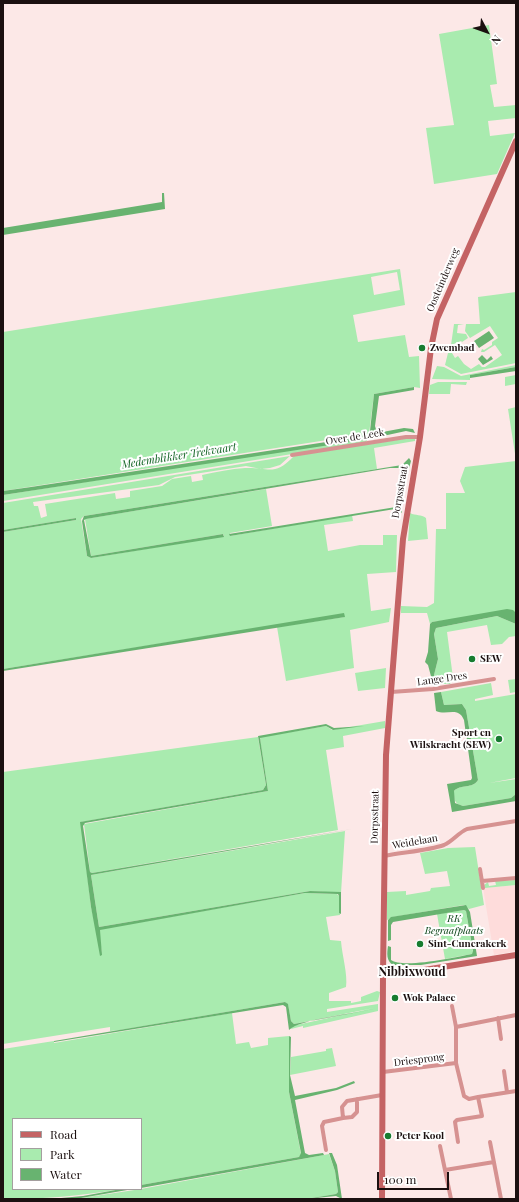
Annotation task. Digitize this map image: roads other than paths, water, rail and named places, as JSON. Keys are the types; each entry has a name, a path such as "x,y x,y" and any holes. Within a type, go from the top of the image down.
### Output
{"street":[{"name":"Oosteinderweg","path":"420,437 430,354 437,319 516,141"},
{"name":"Over de Leek","path":"292,454 406,437 420,437"},
{"name":"Dorpsstraat","path":"382,1199 386,755 403,539 420,437"},
{"name":"Lange Dres","path":"391,692 433,689 494,679"},
{"name":"Weidelaan","path":"384,856 442,845 453,840 461,832 467,829 516,821"},
{"path":"480,869 483,888"},
{"path":"482,881 516,878"},
{"path":"383,973 412,972 516,955"},
{"name":"Driesprong","path":"452,1006 456,1027 456,1063 464,1096 469,1099 478,1098"},
{"path":"456,1027 516,1015"},
{"path":"498,1018 501,1039"},
{"name":"Driesprong","path":"383,1072 456,1063"},
{"path":"504,1071 507,1092"},
{"path":"458,1142 455,1122 457,1120 482,1116 478,1098 516,1090"},
{"path":"343,1118 342,1109 344,1103 357,1099 382,1095"},
{"path":"326,1150 322,1124 325,1121 356,1114 358,1108 357,1099"},
{"path":"490,1142 501,1199"},
{"path":"440,1146 451,1199"},
{"path":"445,1170 494,1162"}],"water":[{"path":"162,193 164,193 165,209 3,235 3,228 162,202"},
{"path":"489,331 494,338 479,348 474,341"},
{"path":"482,355 487,360 491,356 493,359 483,365 478,359"},
{"path":"516,367 516,371 470,378 470,375"},
{"path":"414,387 414,390 379,396 375,426 377,433 404,428 413,429 415,433 406,431 369,439 3,495 3,491 359,437 360,435 368,434 370,431 374,394"},
{"path":"409,458 411,461 407,476 405,475 405,468 390,468 86,519 84,520 91,556 223,534 224,537 91,558 87,556 82,521 84,516 402,465"},
{"path":"402,507 402,513 398,509 395,509 230,536 229,534"},
{"path":"76,518 76,520 3,532 3,530"},
{"path":"507,609 515,612 516,624 497,616 436,628 434,634 438,659 434,675 435,684 433,684 428,665 425,662 428,652 430,624 432,622"},
{"path":"344,613 345,617 3,671 3,669"},
{"path":"441,692 444,705 462,704 466,710 478,780 473,785 454,791 455,803 463,806 511,798 516,794 516,801 452,812 447,784 471,780 472,778 464,720 459,713 444,713 436,711 434,693"},
{"path":"326,724 334,728 364,726 333,730 326,726 260,738 268,791 85,823 83,826 90,872 92,873 352,829 91,875 99,927 310,891 341,892 341,914 339,913 338,894 305,893 100,930 102,955 100,956 91,907 80,822 263,790 266,785 258,736"},
{"path":"466,905 470,912 477,956 421,965 393,965 389,961 387,954 388,946 391,947 391,960 406,963 430,962 472,954 473,951 466,911 464,910 393,922 391,925 391,940 388,941 388,920 391,917"},
{"path":"285,1002 288,1004 291,1021 294,1024 312,1021 295,1026 289,1030 286,1007 283,1005 54,1042 54,1041"},
{"path":"365,1011 312,1021 329,1017"},
{"path":"289,1036 291,1037 290,1075 295,1096 336,1088 354,1081 355,1083 337,1090 295,1100 305,1153 309,1155 323,1153 324,1155 142,1188 142,1185 299,1157 301,1153 289,1092"},
{"path":"329,1153 332,1153 337,1165 342,1199 336,1196 306,1199 336,1194 338,1192 335,1171"},
{"path":"116,1190 127,1190 81,1198 50,1199 83,1196"}],"place":[{"name":"Zwembad","path":"422,348"},
{"name":"SEW","path":"472,659"},
{"name":"Sport en Wilskracht (SEW)","path":"499,739"},
{"name":"Sint-Cunerakerk","path":"420,944"},
{"name":"Wok Palace","path":"395,998"},
{"name":"Peter Kool","path":"388,1136"}],"district":[{"name":"Nibbixwoud","path":"412,972"}],"water label":[{"name":"Medemblikker Trekvaart","path":"179,456"}],"park label":[{"name":"RK Begraafplaats","path":"454,924"}]}
